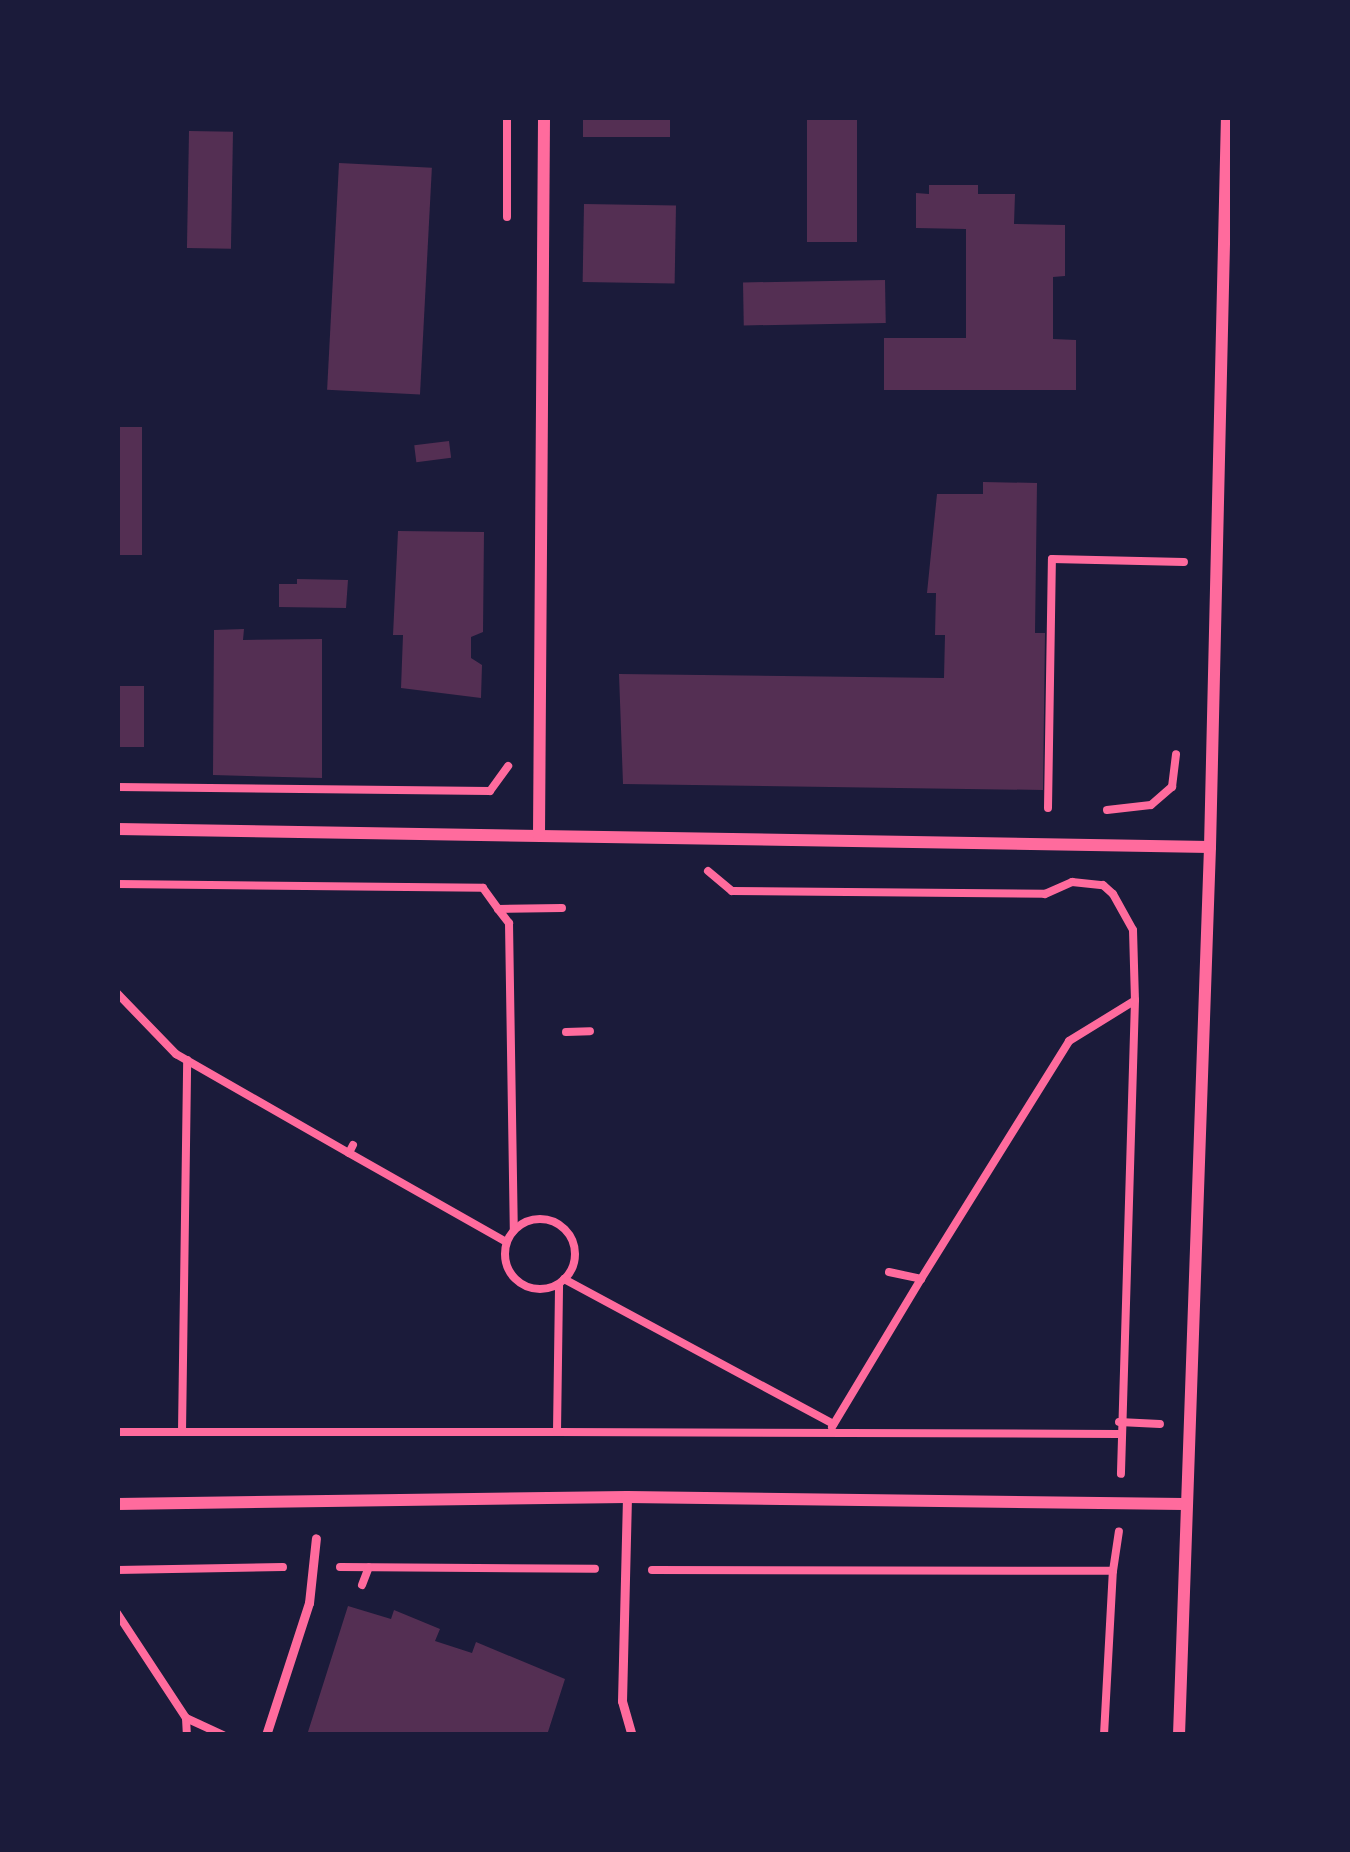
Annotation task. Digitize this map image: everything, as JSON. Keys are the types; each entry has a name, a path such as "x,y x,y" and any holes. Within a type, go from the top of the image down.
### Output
{"street":[{"path":"538,835 544,117"},
{"path":"1178,1735 1227,374 1227,117"},
{"path":"117,829 1210,847"},
{"path":"117,1504 628,1497 1184,1504"}],"lane":[{"path":"628,1497 622,1701 632,1735"},
{"path":"266,1735 316,1567 316,1538"}],"path":[{"path":"1184,583 1185,540"},
{"path":"1048,808 1052,560 1184,562"},
{"path":"1109,810 1151,805 1172,787 1178,746"},
{"path":"117,787 490,791 509,764 508,747"},
{"path":"688,872 709,872 732,891 1046,895 1072,882 1103,886 1114,894 1133,929 1135,1000 1118,1434 1123,1500 1113,1571 1104,1735"},
{"path":"117,884 483,888 508,923 514,1230"},
{"path":"498,909 562,908"},
{"path":"117,993 187,1060 351,1149 506,1242"},
{"path":"832,1428 1069,1041 1135,1000"},
{"path":"566,1032 590,1031"},
{"path":"182,1432 187,1060"},
{"path":"557,1432 561,1282 576,1255 565,1229 540,1219 514,1230 503,1259 510,1276 524,1287 542,1290 561,1282"},
{"path":"889,1272 921,1279"},
{"path":"561,1282 832,1428"},
{"path":"117,1432 832,1428 1118,1434"},
{"path":"362,1585 369,1567"},
{"path":"117,1570 1113,1571"},
{"path":"117,1613 186,1718 187,1735"},
{"path":"186,1718 223,1735"}],"building":[{"path":"583,117 670,117 670,137 583,137"},
{"path":"807,117 857,117 857,242 807,242"},
{"path":"189,131 233,132 231,249 187,248"},
{"path":"339,163 432,168 420,395 327,390"},
{"path":"929,185 978,185 978,194 1015,194 1014,224 1065,225 1065,276 1053,277 1053,339 1076,340 1076,390 884,390 884,338 966,338 966,229 916,228 916,193 929,194"},
{"path":"584,204 676,206 675,284 583,282"},
{"path":"885,280 886,323 744,325 743,282"},
{"path":"117,427 142,427 142,555 117,555"},
{"path":"449,441 451,458 416,462 414,445"},
{"path":"983,482 1037,483 1035,633 1045,633 1043,790 623,784 619,674 944,678 945,635 935,635 936,593 927,593 937,494 983,494"},
{"path":"398,531 484,532 483,632 471,637 471,658 482,665 481,698 401,688 403,635 393,635"},
{"path":"297,579 348,580 346,608 279,607 279,584 297,584"},
{"path":"244,629 243,640 322,639 322,778 213,775 214,630"},
{"path":"117,686 144,686 144,747 117,747"},
{"path":"348,1606 391,1619 394,1610 440,1629 435,1641 472,1653 476,1642 565,1679 547,1735 307,1735"}]}
